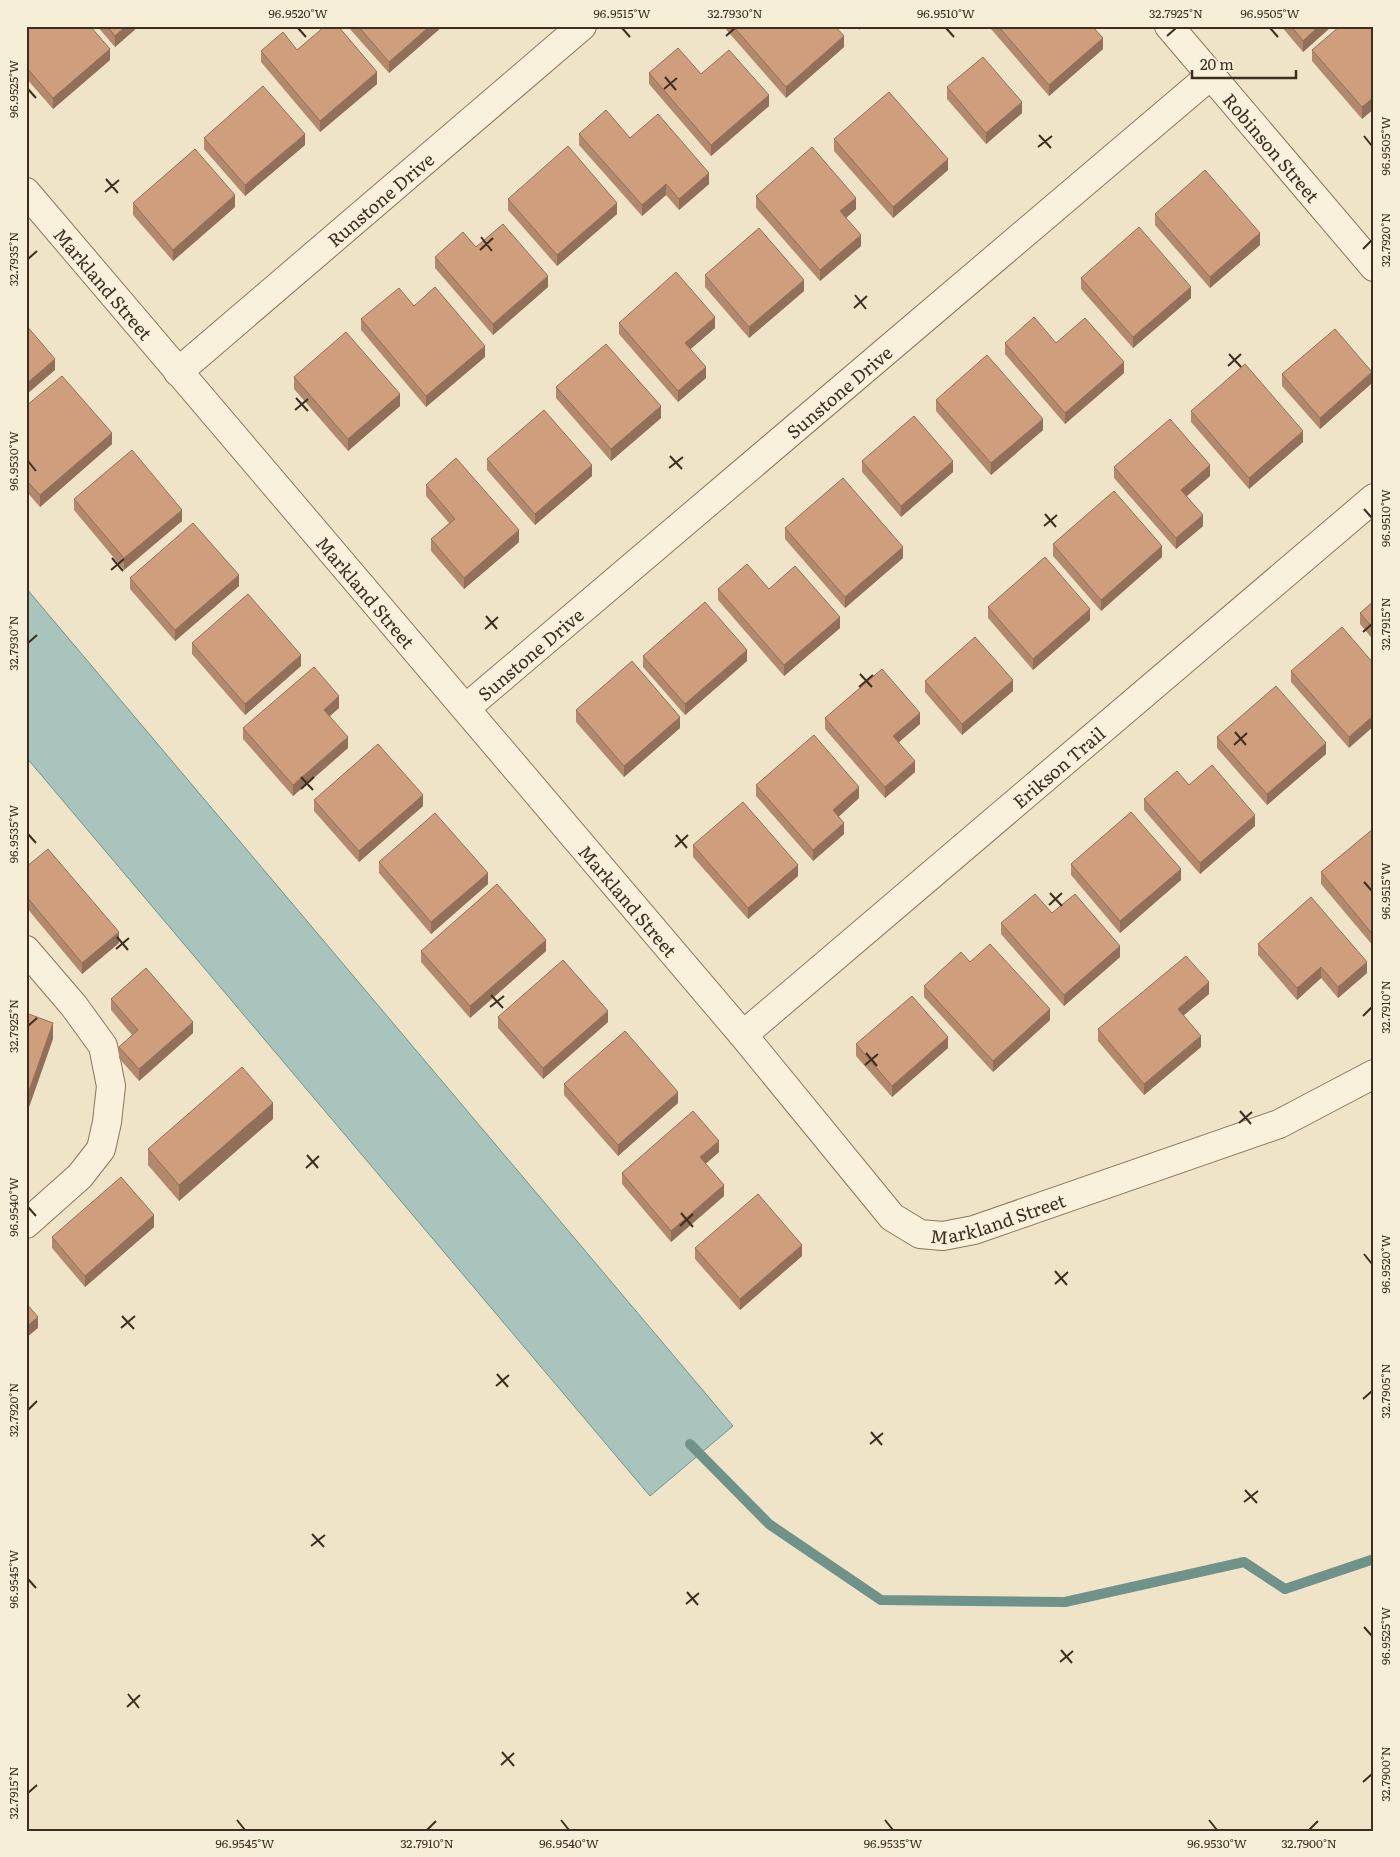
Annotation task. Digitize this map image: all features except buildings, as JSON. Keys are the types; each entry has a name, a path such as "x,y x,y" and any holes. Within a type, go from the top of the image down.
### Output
{"street":[{"name":"Runstone Drive","path":"178,372 582,26"},
{"name":"Robinson Street","path":"1169,26 1374,267"},
{"name":"Sunstone Drive","path":"466,708 1211,75"},
{"name":"Markland Street","path":"26,192 466,708 743,1036 892,1217 920,1234 943,1236 974,1230 1279,1124 1374,1074"},
{"name":"Erikson Trail","path":"743,1036 1374,498"},
{"path":"26,950 74,1006 103,1046 111,1086 107,1122 101,1150 80,1176 26,1224"}],"water":[{"path":"26,588 733,1426 650,1496 26,757"}],"waterway":[{"path":"690,1444 769,1524 881,1600 1065,1602 1244,1562 1285,1589 1374,1559"}]}
